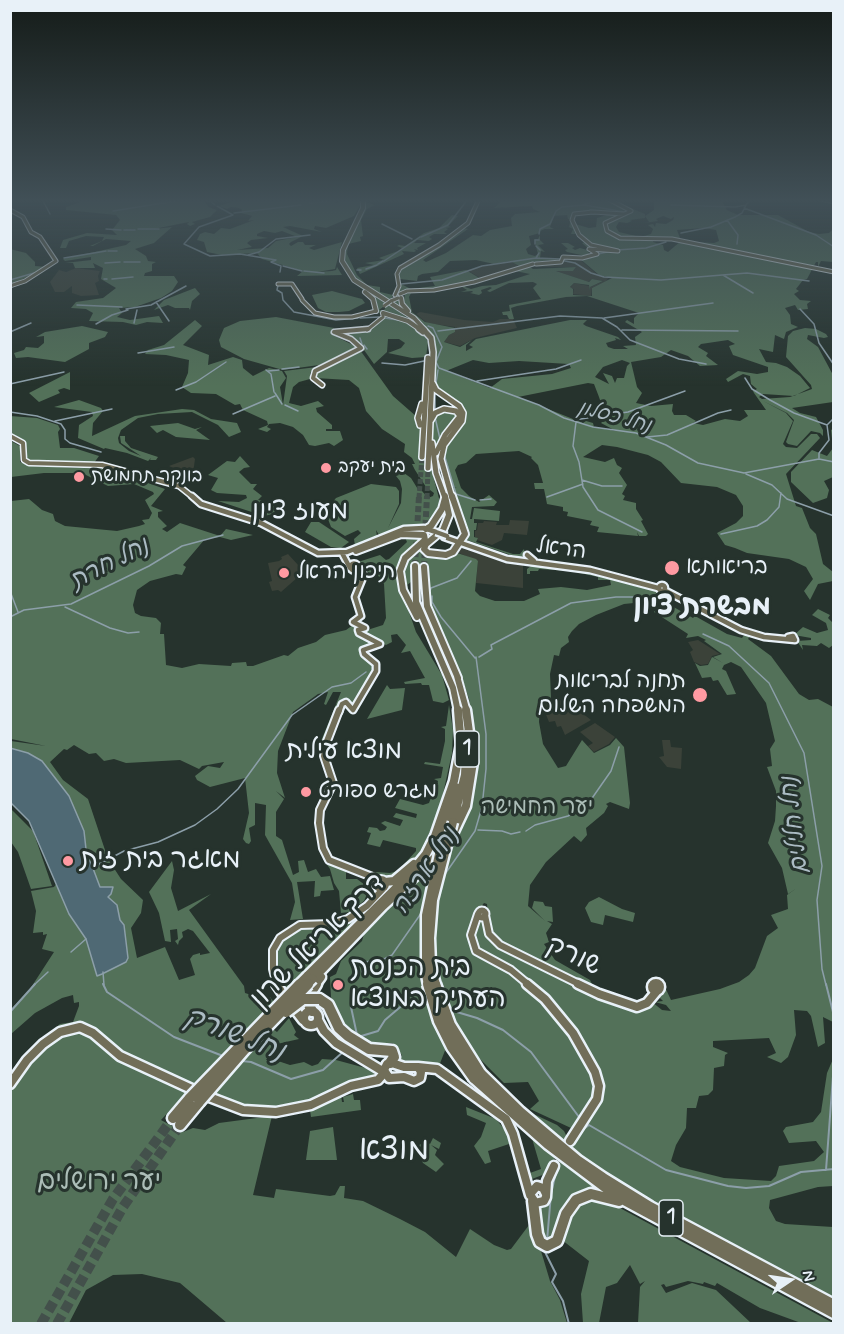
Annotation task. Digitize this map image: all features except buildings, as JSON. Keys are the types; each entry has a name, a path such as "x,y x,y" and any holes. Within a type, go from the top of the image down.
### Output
{"highway":[{"path":"343,261 348,275 357,284 412,318 427,337 429,353 422,457"},
{"path":"348,275 382,296 396,297 422,325 432,342 428,468"},
{"path":"348,275 372,297 381,311 415,325 427,337"},
{"path":"348,275 422,325"},
{"path":"432,379 435,389 459,406 464,415 446,442 442,456 448,496 462,543"},
{"path":"420,425 419,417 427,384"},
{"path":"430,422 435,413 444,409 456,411 460,416 440,443 435,462"},
{"path":"432,443 437,475 454,509 451,524 428,548 434,554 445,554 462,543"},
{"path":"400,573 406,561 443,530 448,514 448,496"},
{"path":"426,529 431,526 443,508 448,496"},
{"path":"435,532 432,528 442,513 445,511 448,514"},
{"path":"346,554 400,534 424,535 425,540 405,558 400,573 403,590 435,648"},
{"path":"426,544 425,550 437,555 449,554 462,543"},
{"name":"1","path":"415,566 417,605 456,698 461,744 458,777 437,840 426,915 426,975 439,1021 452,1047 511,1113 575,1166 617,1196 834,1313"},
{"name":"1","path":"424,567 427,606 457,675 465,711 467,750 463,786 433,900 430,932 431,965 438,996 450,1025 477,1076 578,1161 603,1178 650,1207 834,1305"},
{"name":"דרך אריאל שרון","path":"194,1100 244,1050 310,977 439,854 454,835 466,809 472,771 468,712 457,675"},
{"path":"380,884 394,880 412,866 437,840"},
{"name":"דרך אריאל שרון","path":"177,1122 194,1100 413,871 437,840"},
{"path":"310,1011 309,1000 314,983 383,906"},
{"path":"244,1050 299,1002 310,998 319,999 327,1005 339,1028 355,1041 371,1050 392,1051 394,1057 388,1070"},
{"path":"532,1198 537,1234 540,1242 547,1246 557,1241 569,1208 581,1197 602,1195 649,1214"}],"main road":[{"path":"10,286 25,281 56,261"},
{"path":"396,297 399,286 397,274 400,268 411,261"},
{"path":"322,385 314,379 315,371 361,348 351,339 334,332 364,331 396,297 406,292 474,282 535,265 561,261"},
{"path":"784,261 834,272"},
{"path":"278,284 292,284 306,306 321,315 345,318 381,311"},
{"path":"10,436 23,443 24,457 29,463 102,465 149,476 182,488 199,505 261,525 314,553 346,554 398,531 426,529 435,532"},
{"path":"71,464 105,466 182,488"},
{"name":"הראל","path":"346,554 404,531 435,532 518,560 590,567 661,589"},
{"path":"315,1023 307,1025 280,992 274,976 272,958 276,944 285,934 298,926 336,923 354,916 373,899 380,884 367,874 338,866 327,857 323,848 319,823 320,810 333,782 324,759 324,750 342,704 347,703 351,710 355,708 376,668 375,662 364,654 363,650 380,644 358,632 365,628 353,622 361,616 355,597 364,577 346,554"},
{"path":"527,555 535,562 525,566 518,560 527,555"},
{"name":"הראל","path":"535,562 590,570 649,585 742,628 788,638"},
{"name":"שורק","path":"570,1141 597,1099 598,1086 595,1072 573,1034 545,999 511,970 476,951 471,940 474,922 482,916 491,936 500,945 599,994 637,1007 645,1004 654,990"},
{"path":"291,1005 317,1014 315,1023"},
{"path":"303,1020 310,1011"},
{"path":"315,1023 341,1046 372,1064 388,1070"},
{"path":"10,1084 41,1045 60,1032 75,1027 88,1030 120,1056 219,1102 243,1110 268,1112 299,1108 379,1079 388,1070"},
{"path":"356,1055 414,1081 434,1067"},
{"path":"367,1082 375,1080 379,1075 378,1070 372,1064"},
{"path":"337,1093 388,1070 404,1067 434,1067 506,1119 513,1134 532,1198 542,1203 552,1170 538,1186 532,1189 532,1198"},
{"path":"418,1067 421,1077"},
{"path":"524,1174 529,1183 544,1189 546,1194"}],"shaded area":[{"path":"509,261 522,268 482,279 467,270"},
{"path":"582,261 598,275 609,277 606,281 592,288 591,296 573,294 574,289 570,288 574,283 589,286 589,291 590,287 604,281 592,279 588,282 556,271 573,271 576,267 531,267"},
{"path":"76,268 100,271 99,281 95,283 99,295 81,296 72,293 72,286 64,292 55,292 50,282 59,270 66,272"},
{"path":"420,312 464,320 493,322 500,319 513,319 517,328 475,338 460,346 444,342 449,335 455,332 455,327 427,323 416,314"},
{"path":"193,457 195,459 193,474 198,479 191,484 182,479 178,470 169,466"},
{"path":"510,520 529,521 527,535 504,533 502,540 492,545 477,540 478,538 475,537 478,523 484,521 497,522 496,525 509,525"},
{"path":"459,546 523,563 523,588 476,583 478,561 454,551"},
{"name":"תיכון הראל","path":"288,554 299,566 298,577 281,592 272,591 268,563 279,561 281,557"},
{"path":"698,640 720,654 712,656 708,664 701,665 694,662 690,652 693,650 688,642"},
{"path":"569,699 573,706 591,720 565,735 561,726 557,727 555,721 549,722 543,707 544,703"},
{"path":"595,723 615,737 609,744 594,752 588,746 593,743 580,732"},
{"path":"662,740 670,740 671,747 682,748 681,769 667,767 659,757 664,756"}],"green space":[{"path":"10,261 34,261 35,266 47,267 11,285"},
{"path":"270,261 337,261 335,269 317,272 336,270 337,267 342,275 297,276 303,271"},
{"path":"350,261 357,275 367,285 380,287 380,292 393,295 390,302 353,277 343,262"},
{"path":"388,261 360,274 357,268 374,265 365,263"},
{"path":"411,261 450,261 438,272 418,276 417,281 400,279 399,274 402,267"},
{"path":"482,261 509,261 494,264"},
{"path":"510,261 539,261 531,266 519,266"},
{"path":"583,261 821,261 818,267 818,262 816,262 807,279 803,280 796,289 799,291 794,294 800,300 811,301 807,304 808,309 798,310 795,305 785,308 790,315 791,324 798,327 786,332 784,339 775,335 773,352 759,349 766,362 787,367 800,376 810,388 797,394 812,389 786,357 788,336 793,331 805,328 816,329 828,337 808,335 807,339 818,347 833,375 833,402 792,408 800,413 816,417 823,430 823,436 811,431 797,446 788,444 786,442 794,420 787,413 763,401 786,413 793,421 783,444 786,447 797,448 811,434 817,434 820,438 786,474 796,506 802,508 810,528 816,534 823,564 833,572 833,581 818,584 810,600 804,591 813,579 806,567 789,559 747,553 725,545 717,533 736,523 743,516 743,506 736,495 717,487 681,483 661,462 648,455 617,447 602,445 583,457 605,462 614,458 617,465 622,468 619,473 627,485 622,494 625,496 623,500 636,503 636,509 648,534 646,536 639,536 637,532 638,536 597,532 599,527 590,525 592,521 567,516 568,512 563,511 563,507 547,504 544,489 535,489 534,483 543,483 538,465 532,457 519,451 476,454 466,463 458,465 455,470 461,488 469,496 479,502 489,495 497,502 494,506 472,507 470,519 472,519 474,508 500,511 499,521 474,519 474,523 477,523 476,530 474,530 474,537 478,538 476,542 513,554 520,554 524,549 525,555 521,557 511,555 467,540 468,532 451,488 457,487 451,487 444,466 444,452 447,443 465,414 436,386 433,338 426,327 403,304 405,294 411,293 409,297 412,312 425,322 455,328 455,332 449,335 444,342 460,347 472,340 466,345 466,351 473,347 469,345 476,339 570,320 587,320 583,324 586,326 621,340 615,338 616,340 606,343 608,347 628,349 623,346 636,345 635,337 642,332 625,322 627,320 634,324 634,318 639,313 587,296 566,297 517,306 511,308 514,319 509,319 502,312 510,311 509,305 541,299 533,288 537,284 533,282 509,283 490,292 487,291 492,288 490,287 481,290 482,293 479,295 470,293 472,291 461,292 467,290 459,285 467,284 465,287 471,289 496,285 530,274 515,271 530,267 533,269 576,267 573,271 556,271 589,282 592,279 603,281 590,287 590,291 589,285 574,283 570,287 573,289 573,295 592,296 592,288 612,278 599,275","holes":["728,340 735,344 729,346 733,355 768,367 768,372 757,374 738,371 726,379 728,382 743,374 750,376 751,384 757,389 753,391 766,410 744,410 748,416 740,421 725,419 703,425 693,423 696,421 686,415 674,415 673,404 651,406 636,403 642,393 637,387 631,362 661,357 671,350 688,356 700,366 718,365 706,356 708,353 698,347 701,344","473,360 489,363 519,361 569,364 571,368 552,374 502,379 490,388 446,371","622,360 630,363 624,378 617,378 615,383 612,376 603,373 609,384 595,377 603,367","588,383 594,384 606,418 601,423 616,431 594,427 593,423 586,421 583,423 518,397","763,394 793,396 762,399 759,397"]},
{"path":"156,262 152,264 152,271 145,273 144,276 174,276 178,282 172,291 161,298 135,307 119,308 122,313 117,317 130,320 159,316 163,323 147,322 136,325 123,322 89,321 93,313 86,309 71,308 76,302 103,298 116,288 101,279 103,268 93,263 95,268 75,268 73,263 65,263"},
{"path":"466,270 481,279 440,288 410,290 400,294 404,308 413,316 391,302 398,298 394,296 398,294 397,291 401,284 411,289 435,286 430,277"},
{"path":"352,281 387,304 379,310 384,310 388,304 420,327 428,342 426,357 412,358 388,353 401,348 405,343 399,339 388,339 387,352 374,364 359,343 338,333 365,332 386,315 377,312 371,296"},
{"path":"195,288 200,294 192,301 190,310 168,305 154,310 164,300"},
{"path":"332,291 362,299 365,303 349,311 326,312 318,308 312,295"},
{"path":"276,317 334,328 331,334 359,348 319,365 283,370 244,359 221,347 219,340 224,328 240,321"},
{"path":"195,320 202,326 183,345 209,355 208,365 233,357 242,360 243,368 253,376 269,368 282,371 286,378 280,387 283,405 287,376 284,371 317,367 310,373 310,379 299,382 293,387 289,403 301,406 318,401 324,406 316,408 317,412 332,425 332,429 326,429 326,431 340,431 343,440 334,446 329,443 315,446 309,445 303,435 293,427 280,423 269,424 267,427 271,429 267,432 258,429 268,425 267,421 243,410 240,404 235,405 216,394 191,393 182,387 188,373 189,360 166,355 145,354 148,350 164,345"},
{"path":"82,326 108,332 105,337 89,343 89,349 65,362 28,357 16,358 14,353 26,347 38,348 44,343 44,336 36,337 45,332"},
{"path":"360,350 393,396 417,417 418,428 422,428 421,455 426,456 424,468 431,468 441,506 430,526 398,529 379,535 376,530 377,536 355,546 354,539 361,533 358,530 345,536 331,527 328,508 336,498 371,484 396,487 399,491 399,504 388,528 401,503 402,489 396,476 399,475 394,470 397,468 411,478 419,491 422,491 428,498 434,493 426,487 415,470 412,458 404,452 405,444 382,429 366,411 359,388 349,380 315,378 315,373 321,369"},
{"path":"70,372 70,390 64,388 58,390 60,393 39,402 29,393"},
{"path":"79,400 101,408 103,411 93,423 92,436 135,416 182,409 194,410 211,419 237,423 241,432 229,437 218,425 192,412 138,418 121,430 118,438 119,443 129,451 141,456 121,443 120,436 125,436 125,441 131,448 158,457 156,460 150,460 151,458 148,461 127,453 104,449 78,438 79,425 93,416 92,412 54,407"},
{"path":"440,411 453,411 459,416 435,449 430,439 433,417"},
{"path":"10,416 37,418 58,425 60,448 74,448 99,456 94,463 33,463 26,457 25,443 11,435"},
{"path":"178,423 195,429 202,427 196,430 210,440 176,437 163,430 157,433 150,426"},
{"path":"11,441 20,446 20,462 31,466 108,469 165,489 151,506 163,511 158,512 158,517 167,526 162,529 167,532 180,523 220,536 226,529 253,535 231,540 220,537 205,539 183,565 186,567 182,575 176,574 150,581 137,590 133,605 135,613 156,618 161,623 160,634 164,634 166,665 182,668 199,664 231,666 232,663 246,662 247,666 253,666 284,655 288,656 298,648 316,642 325,635 346,630 353,625 361,627 356,632 378,644 360,651 373,664 372,676 352,708 346,701 323,748 329,775 322,763 319,746 341,692 333,692 326,705 324,704 328,692 318,694 293,712 278,751 277,773 285,798 276,791 284,799 276,812 276,836 282,840 293,875 299,872 298,861 304,860 308,872 316,869 321,877 330,876 334,890 321,891 320,896 314,897 315,881 297,882 303,919 290,920 295,902 292,883 265,835 266,805 255,803 255,825 249,828 251,841 249,844 246,843 243,839 249,813 245,778 210,787 197,780 195,776 208,766 220,768 224,762 202,766 199,769 180,760 126,763 114,759 104,761 96,753 89,754 74,745 67,750 64,749 50,762 63,780 88,799 108,859 121,879 143,900 141,913 131,928 137,958 165,947 179,980 195,975 190,959 193,955 210,953 193,931 188,929 182,932 183,937 178,945 175,941 178,939 177,929 170,930 171,942 165,941 159,913 149,892 172,861 174,870 171,888 178,911 211,894 189,910 244,986 245,993 261,998 270,997 276,1005 194,1087 122,1052 88,1028 53,1035 11,1083 11,1072 26,1054 60,1024 73,1022 79,1002 74,1003 73,995 62,998 35,1013 11,1034 11,1009 30,989 54,952 42,949 47,934 33,933 36,911 31,891 54,887 72,863 11,753 11,741 46,746 11,739 11,501 29,499 42,510 53,514 55,521 65,526 117,531 145,524 142,520 149,519 152,513 145,500 154,494 134,484 108,486 82,473 44,473 11,477"},
{"path":"833,448 833,477 824,481 829,490 827,498 813,503 791,482 791,472 812,450 827,456"},
{"path":"240,456 250,467 239,472 251,484 257,484 253,489 262,496 258,500 264,501 262,504 266,506 274,502 277,513 264,516 218,501 239,502 247,498 246,495 217,493 211,490 218,478 208,475 227,461 235,462"},
{"path":"311,522 319,522 349,542 341,548 331,547 305,532"},
{"path":"404,535 420,535 424,539 401,561 398,580 416,632 442,675 449,700 443,703 433,701 429,685 405,684 404,682 425,678 410,651 401,653 406,645 397,634 391,635 392,642 386,645 361,632 383,625 386,618 384,584 377,574 367,572 358,562 380,555 386,560 389,559 407,542"},
{"name":"יער החמישה","path":"423,547 427,554 454,552 476,559 478,561 475,591 480,596 495,601 524,601 540,594 538,589 561,587 587,590 611,585 610,580 598,580 598,577 571,571 539,569 527,574 527,569 531,566 557,566 592,572 650,587 659,594 657,603 648,612 633,611 641,609 638,604 644,602 624,604 579,624 568,637 569,642 561,648 559,656 554,655 550,674 551,698 540,700 539,722 543,744 558,768 566,766 582,740 594,753 610,745 616,738 624,747 630,803 629,809 610,802 606,804 608,806 604,813 586,828 587,835 581,842 574,836 546,862 530,885 528,906 545,921 532,908 534,901 543,902 545,906 552,907 553,922 547,921 552,924 546,933 549,942 544,944 555,960 590,980 593,986 631,1001 601,993 500,943 489,929 487,904 484,903 478,911 470,930 470,944 474,952 510,972 558,1016 588,1062 597,1094 582,1119 571,1128 530,1109 539,1101 528,1082 504,1083 479,1058 446,1048 439,1066 415,1061 400,1061 402,1055 394,1048 393,1043 364,1045 339,1022 331,997 330,977 336,974 341,961 362,941 364,934 444,854 464,825 473,799 477,742 469,699 459,669 430,610 424,566 413,565 411,582 407,585 410,595 401,580 404,566"},
{"path":"663,601 727,634 742,638 745,634 750,636 748,639 771,656 799,694 809,700 818,699 833,707 833,1022 823,1017 825,1043 818,1047 811,1016 807,1011 794,1010 796,1035 788,1057 781,1063 767,1057 776,1053 769,1038 713,1041 713,1047 728,1053 725,1055 724,1066 714,1068 713,1090 708,1095 699,1096 696,1108 687,1108 686,1128 676,1145 671,1161 680,1167 724,1178 771,1181 776,1176 779,1166 814,1161 824,1152 816,1141 789,1143 783,1131 786,1127 813,1122 821,1112 827,1073 833,1059 833,1186 818,1187 770,1200 769,1208 776,1221 785,1224 833,1227 833,1300 652,1206 601,1174 523,1109 557,1125 568,1139 585,1124 600,1102 602,1088 595,1065 521,975 478,951 473,940 477,921 482,920 489,938 497,946 600,998 640,1010 645,1009 652,1002 662,1010 671,1011 666,1005 655,1002 663,1001 657,995 664,985 671,1000 720,989 739,982 755,968 767,936 778,928 771,915 788,909 787,895 797,888 788,894 782,868 768,843 775,821 776,791 767,767 772,766 770,749 775,741 766,703 741,667 731,662 724,665 722,669 726,671 736,694 727,695 718,680 713,681 711,677 702,678 695,663 700,666 708,665 712,657 723,663 713,657 722,654 698,636 686,638 688,634 654,612"},
{"path":"818,609 830,615 828,618 833,623 833,645 829,648 821,643 817,646 802,645 803,650 797,641 811,640 811,638 794,635 803,627 817,633 828,630 826,623 812,615"},
{"path":"387,685 390,689 405,688 402,710 367,719"},
{"path":"449,705 453,730 452,753 439,812 421,851 412,862 394,877 375,875 376,872 398,871 416,851 416,848 383,840 380,847 367,844 371,833 367,832 369,827 380,831 385,830 387,827 381,823 385,821 400,826 403,820 393,817 396,813 416,818 417,814 395,808 400,799 423,805 429,803 432,795 426,794 426,789 436,790 438,781 434,779 441,778 443,767 424,764 425,762 440,764 445,741 445,729 441,727 446,726"},
{"path":"10,808 33,831 52,886 31,889 18,852 11,842"},
{"path":"326,857 333,865 346,870 346,879 357,879 365,885 367,894 364,901 349,912 341,913 339,891 323,859"},
{"path":"599,897 635,913 633,922 605,915 603,925 591,922 585,908 589,902"},
{"path":"351,921 355,923 285,996 280,987 281,981 277,981 276,975 275,953 280,941 298,928 330,927"},
{"path":"289,1018 296,1032 294,1035 299,1039 277,1044 266,1060 275,1060 290,1065 304,1062 312,1066 318,1064 322,1059 336,1060 373,1070 375,1076 313,1100 276,1108 261,1108 236,1103 212,1093 273,1029 277,1032"},
{"name":"יער ירושלים","path":"74,1030 88,1034 188,1091 161,1120 183,1132 193,1128 205,1130 219,1123 272,1116 253,1195 274,1198 276,1189 330,1196 335,1195 340,1186 345,1186 344,1198 363,1201 425,1232 456,1257 470,1229 494,1245 507,1250 511,1249 532,1221 550,1281 560,1300 567,1323 227,1323 180,1283 142,1274 113,1275 86,1290 69,1323 11,1324 11,1087 23,1068 57,1035"},
{"path":"353,1094 354,1100 360,1100 361,1110 311,1117 310,1110 341,1095 342,1102 344,1102 343,1097"},
{"path":"466,1107 496,1119 509,1135 512,1143 488,1151 491,1162 485,1164 474,1146 481,1137 486,1123 467,1115"},
{"path":"333,1127 337,1160 306,1160 310,1131"},
{"path":"531,1135 556,1156 545,1174 532,1179 529,1176 530,1173 541,1169"},
{"path":"433,1138 441,1143 439,1149 431,1145 437,1150 435,1155 444,1164 436,1172 423,1163 414,1148 426,1141 430,1144"},
{"path":"560,1162 605,1194 585,1194 553,1238 547,1241 542,1238 537,1207 545,1205 553,1176"},
{"path":"592,1198 607,1201 833,1323 801,1323 760,1308 717,1283 715,1286 704,1282 703,1284 688,1281 666,1287 664,1284 661,1285 666,1293 692,1283 716,1290 751,1323 638,1323 640,1287 645,1281 640,1284 630,1265 617,1283 606,1287 599,1323 583,1323 581,1294 589,1261 562,1240 563,1229 572,1212 578,1205"}],"water":[{"name":"מאגר בית זית","path":"10,748 28,753 42,761 69,796 84,831 87,858 100,887 113,887 108,897 117,905 120,920 124,925 128,958 126,962 97,976 86,939 69,914 29,821 11,803"}],"waterway":[{"name":"נחל כסלון","path":"273,261 271,262 281,266 280,272"},
{"path":"378,264 383,261"},
{"path":"401,284 442,280 482,266 514,261"},
{"path":"566,261 604,277 661,280 747,273 809,281"},
{"path":"105,263 120,262"},
{"path":"124,262 140,262"},
{"path":"366,269 377,265"},
{"path":"283,266 302,271"},
{"path":"304,271 324,273"},
{"path":"10,280 34,273"},
{"path":"723,275 753,293"},
{"path":"112,279 133,277"},
{"name":"נחל כסלון","path":"278,285 277,290 282,293 283,300 294,312 336,320 358,318"},
{"path":"156,302 186,286"},
{"path":"126,309 156,302"},
{"path":"156,302 169,321"},
{"path":"604,318 713,303"},
{"path":"77,305 122,307"},
{"path":"800,309 814,324 819,343 834,365"},
{"path":"96,324 112,315 128,310"},
{"path":"134,323 137,310"},
{"path":"438,331 560,316 602,318 617,327 630,340 679,359 706,364"},
{"name":"נחל כסלון","path":"360,318 379,317"},
{"name":"נחל כסלון","path":"385,318 398,320"},
{"path":"10,332 31,323"},
{"name":"נחל כסלון","path":"428,326 433,328 442,347 436,362 439,368 539,405 564,418 593,427 636,433 666,445 698,463 744,473 819,459 834,462"},
{"path":"622,330 738,331"},
{"path":"360,338 362,344"},
{"path":"364,345 367,349"},
{"path":"138,353 174,347"},
{"path":"477,381 556,369 581,360"},
{"path":"382,363 405,365 424,361"},
{"path":"176,390 196,382 226,362"},
{"path":"282,369 299,367"},
{"path":"266,370 271,374 274,392"},
{"path":"268,371 279,370"},
{"path":"436,383 438,370"},
{"path":"10,384 64,372"},
{"path":"745,378 752,389 770,400 794,413 827,425"},
{"path":"435,391 435,411"},
{"path":"574,420 628,412 685,391"},
{"path":"275,393 282,404"},
{"path":"233,414 275,396"},
{"path":"285,405 298,411"},
{"path":"55,421 112,409"},
{"path":"647,437 667,435 718,413 731,410"},
{"path":"10,412 37,416 61,424 65,430 65,439 70,443 101,452"},
{"path":"435,417 440,439"},
{"path":"827,425 834,418"},
{"path":"576,422 573,446 579,462 583,484"},
{"path":"819,458 819,453 829,440 827,425"},
{"path":"444,454 456,494 475,500"},
{"path":"746,474 772,485 781,493"},
{"path":"582,480 602,486 622,486"},
{"path":"547,497 583,484"},
{"path":"583,484 598,510 642,532"},
{"path":"721,534 757,526 767,520 779,507 781,493"},
{"path":"781,493 787,499 834,516"},
{"path":"480,500 491,499"},
{"name":"נחל חרת","path":"10,617 24,610 71,604 149,566 182,546 223,535"},
{"path":"430,591 431,588 457,578 471,561"},
{"path":"10,591 18,612"},
{"path":"432,596 432,602 441,617 475,658"},
{"name":"נחל ארזה","path":"479,657 492,649 491,645 571,603 616,597 646,597"},
{"path":"65,607 110,628 128,633 139,632"},
{"name":"נחל חלילים","path":"703,634 729,646 769,683 804,753 822,866 817,900 822,969 826,985"},
{"name":"נחל ארזה","path":"443,877 475,831 482,807 486,769 486,734 476,657"},
{"path":"92,868 124,851 158,842 195,825 217,809 238,789 292,715 332,687 351,683 366,672"},
{"path":"526,831 535,825 568,816 588,804 611,771 619,747"},
{"path":"478,830 502,831 511,834 520,832"},
{"name":"נחל ארזה","path":"362,972 364,962 382,960 392,955 422,912"},
{"path":"71,952 86,939"},
{"path":"35,984 48,972"},
{"name":"נחל שורק","path":"103,972 104,985"},
{"path":"10,1012 35,984"},
{"name":"נחל שורק","path":"103,984 107,992 174,1037 223,1056"},
{"name":"נחל חלילים","path":"826,984 834,1016"},
{"name":"נחל שורק","path":"358,1037 378,1031 385,1020 405,1003 413,1001 428,1004"},
{"path":"351,1007 357,1035"},
{"name":"נחל שורק","path":"450,1010 477,1018 503,1030 531,1052 579,1117"},
{"name":"נחל שורק","path":"242,1061 251,1062 291,1079 323,1070 344,1051"},
{"name":"נחל חלילים","path":"826,1170 834,1063"},
{"name":"נחל שורק","path":"581,1131 589,1125 666,1170 728,1186 746,1188 769,1186 801,1172 826,1170"},
{"name":"נחל שורק","path":"826,1170 834,1169"},
{"path":"547,1241 551,1194 556,1172"},
{"path":"545,1252 556,1274 552,1282 563,1301 569,1324"}],"tunnel":[{"path":"419,498 422,457"},
{"path":"427,498 428,468"},
{"path":"415,566 419,496"},
{"path":"425,535 427,496"},
{"path":"424,567 425,546"},
{"path":"41,1324 113,1199 173,1118"},
{"path":"57,1324 123,1207 180,1125"}],"place":[{"name":"בית יעקב","path":"326,468"},
{"name":"בונקר תחמושת","path":"79,477"},
{"name":"בריאותא","path":"672,568"},
{"name":"תיכון הראל","path":"284,573"},
{"name":"תחנה לבריאות המשפחה השלום","path":"700,695"},
{"name":"מגרש ספורט","path":"306,792"},
{"name":"מאגר בית זית","path":"68,861"},
{"name":"בית הכנסת העתיק במוצא","path":"338,985"}],"district":[{"name":"מעוז ציון","path":"300,513"},
{"name":"מבשרת ציון","path":"702,608"},
{"name":"מוצא עילית","path":"344,753"},
{"name":"מוצא","path":"394,1152"}]}
